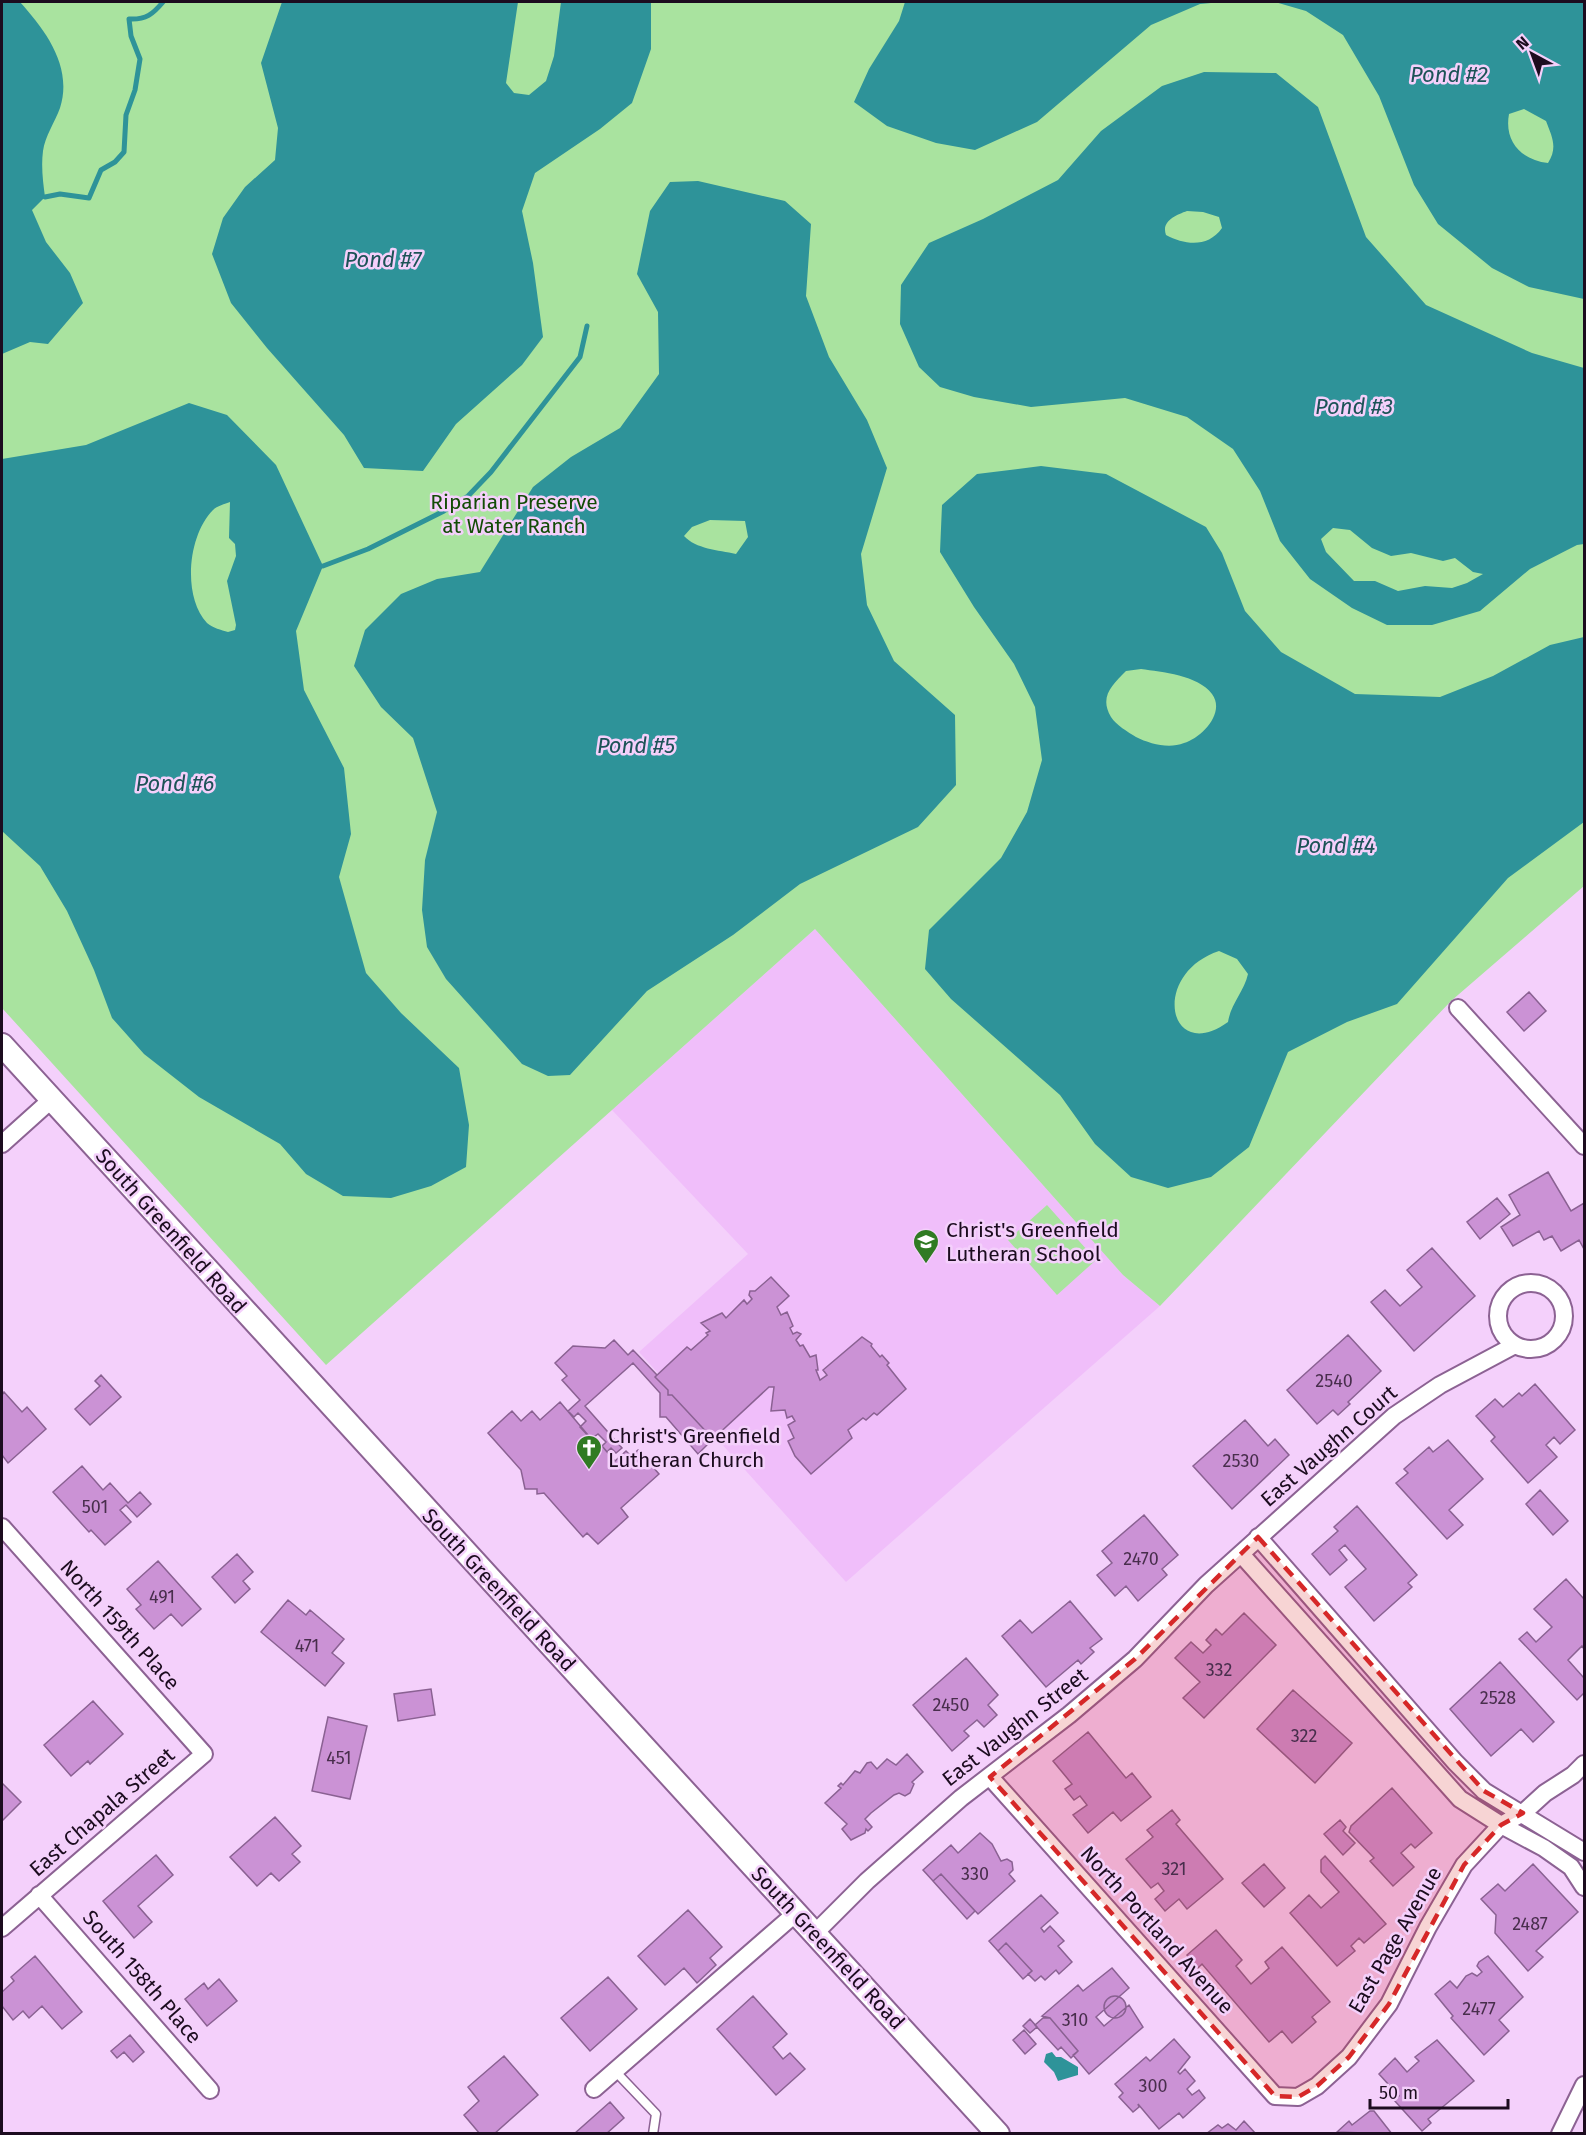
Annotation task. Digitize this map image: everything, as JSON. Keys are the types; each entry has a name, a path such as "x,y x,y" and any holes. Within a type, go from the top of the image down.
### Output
{"main road":[{"name":"South Greenfield Road","path":"2,1045 998,2133"}],"street":[{"path":"1458,1008 1584,1146"},
{"path":"2,1144 51,1100"},
{"name":"East Vaughn Court","path":"1241,1554 1394,1416 1440,1385 1515,1345 1535,1349 1554,1340 1560,1332 1564,1312 1561,1302 1546,1287 1524,1284 1513,1288 1500,1306 1500,1329 1515,1345"},
{"name":"North 159th Place","path":"2,1527 204,1754"},
{"path":"1258,1537 1368,1664 1484,1791 1584,1852"},
{"path":"1241,1554 1460,1798 1501,1825 1544,1848 1571,1867 1584,1887"},
{"name":"East Vaughn Street","path":"815,1933 867,1881 961,1798 1135,1659 1206,1585 1241,1554"},
{"path":"1352,1678 1368,1664"},
{"name":"East Chapala Street","path":"2,1928 204,1754"},
{"name":"East Page Avenue","path":"1298,2097 1317,2086 1349,2057 1389,2004 1428,1927 1464,1865 1501,1825 1523,1813 1545,1792 1573,1775 1584,1764"},
{"name":"North Portland Avenue","path":"990,1777 1275,2096 1298,2097"},
{"name":"South 158th Place","path":"39,1895 210,2090"},
{"path":"594,2089 796,1913"},
{"path":"1560,2133 1584,2085"}],"lane":[{"path":"615,2071 656,2114 653,2133"}],"highlighted area":[{"path":"1258,1537 1484,1791 1523,1813 1501,1825 1464,1865 1389,2004 1349,2057 1317,2086 1298,2097 1275,2096 990,1777 1135,1659"}],"shaded area":[{"name":"Christ's Greenfield Lutheran School","path":"815,929 1123,1275 1160,1306 846,1582 639,1352 748,1254 612,1110"}],"green space":[{"name":"Riparian Preserve at Water Ranch","path":"2,2 1584,2 1584,886 1451,1001 1160,1306 1123,1275 815,929 326,1365 2,1008"},
{"path":"1047,1205 1096,1260 1057,1295 1008,1240"}],"water":[{"path":"2,2 20,2 48,37 60,64 63,93 60,108 43,151 45,197 32,210 46,242 70,273 83,303 48,344 30,342 2,354"},
{"name":"Pond #7","path":"282,2 518,2 506,83 514,93 529,95 546,81 554,56 561,2 651,2 651,49 632,103 600,129 535,173 522,211 533,263 543,337 522,365 456,424 423,471 364,468 344,435 267,348 231,303 212,254 223,218 245,187 275,160 278,128 261,63"},
{"path":"905,2 1222,2 1200,4 1151,25 1037,122 975,150 936,143 887,126 854,102 869,69 899,21"},
{"name":"Pond #2","path":"1275,2 1584,2 1584,299 1529,287 1492,268 1438,224 1414,185 1379,96 1343,35 1306,11","holes":["1524,109 1546,121 1553,147 1548,163 1530,158 1516,148 1509,133 1508,124 1509,114"]},
{"name":"Pond #3","path":"1204,72 1276,73 1318,107 1366,237 1426,305 1532,353 1584,368 1584,544 1577,545 1530,569 1480,611 1432,625 1387,625 1352,608 1310,579 1280,541 1260,491 1233,449 1187,417 1125,398 1031,407 974,397 940,387 919,367 900,324 901,285 929,243 983,219 1058,180 1101,131 1162,86","holes":["1187,211 1203,212 1219,217 1222,228 1210,239 1196,243 1181,241 1166,235 1168,222","1333,528 1350,530 1372,548 1391,556 1411,553 1443,561 1455,558 1473,572 1483,574 1452,588 1425,586 1398,591 1375,581 1354,581 1326,552 1321,539"]},
{"name":"Pond #5","path":"698,181 785,201 811,224 806,296 829,357 867,420 887,468 861,554 867,605 894,661 955,715 956,785 918,827 800,884 733,935 647,991 570,1075 548,1076 522,1064 446,979 427,947 422,910 425,860 437,812 413,738 381,707 354,666 365,630 401,594 437,579 480,572 533,487 571,457 620,428 659,374 658,312 637,274 650,211 670,182","holes":["710,520 745,521 748,537 736,554 695,544 684,536 692,527"]},
{"name":"Pond #6","path":"189,403 227,415 276,465 323,566 296,631 304,690 344,768 351,834 339,877 366,973 401,1013 459,1068 469,1125 466,1167 431,1186 391,1198 343,1196 306,1174 280,1144 199,1097 144,1054 112,1018 94,970 67,911 40,866 2,831 2,459 86,445","holes":["230,502 229,538 235,544 236,556 227,581 236,625 235,630 228,632 209,625 199,611 191,582 191,566 198,534 205,521 215,509"]},
{"name":"Pond #4","path":"1041,466 1106,474 1206,527 1222,553 1245,611 1281,652 1355,694 1440,697 1493,676 1550,645 1584,637 1584,822 1508,878 1397,1004 1347,1022 1288,1052 1249,1147 1211,1177 1168,1188 1131,1177 1095,1144 1060,1095 951,999 925,969 929,930 1001,858 1027,812 1042,760 1035,707 1014,664 974,607 940,552 942,505 977,474","holes":["1141,669 1179,676 1198,682 1206,688 1216,701 1214,717 1210,724 1198,736 1178,745 1153,744 1126,731 1111,717 1106,703 1107,697 1116,681 1126,671","1219,951 1237,959 1248,974 1228,1022 1208,1032 1192,1032 1181,1024 1175,1011 1176,995 1183,978 1197,962"]},
{"path":"1052,2052 1056,2057 1061,2057 1078,2067 1078,2075 1058,2081 1054,2072 1044,2062 1046,2054"}],"building":[{"path":"1529,992 1546,1011 1524,1031 1507,1012"},
{"path":"1548,1172 1571,1211 1584,1203 1584,1249 1579,1240 1561,1251 1552,1236 1544,1240 1539,1231 1513,1246 1501,1227 1520,1215 1509,1195"},
{"path":"1497,1198 1510,1214 1480,1239 1467,1222"},
{"path":"1432,1248 1475,1296 1414,1351 1371,1302 1385,1290 1400,1306 1422,1287 1407,1270"},
{"path":"771,1277 789,1296 777,1307 781,1315 787,1312 793,1326 790,1328 793,1334 797,1332 801,1334 796,1340 800,1346 803,1345 810,1357 816,1355 818,1370 816,1370 820,1380 827,1375 823,1370 862,1337 872,1344 871,1346 880,1357 882,1355 889,1363 887,1365 906,1389 877,1415 874,1413 866,1420 863,1418 848,1430 852,1438 811,1474 795,1456 788,1441 794,1438 788,1425 795,1421 792,1416 787,1418 785,1410 771,1411 774,1387 769,1387 713,1439 672,1395 668,1395 668,1390 655,1377 687,1347 691,1350 708,1335 706,1333 710,1331 701,1323 722,1313 726,1318 744,1300 747,1304 752,1299 749,1295 750,1291 755,1291"},
{"path":"1348,1335 1381,1371 1348,1402 1350,1404 1338,1415 1333,1410 1317,1424 1287,1390"},
{"path":"614,1340 628,1355 633,1350 657,1375 655,1377 668,1390 668,1395 672,1395 713,1439 698,1454 666,1417 660,1417 660,1393 633,1363 585,1406 622,1448 616,1453 611,1448 607,1452 602,1446 606,1442 598,1434 591,1439 580,1427 586,1421 578,1413 574,1417 568,1411 580,1400 562,1380 567,1376 555,1363 573,1346 605,1348"},
{"path":"101,1375 121,1397 90,1425 75,1409 100,1386 95,1381"},
{"path":"1535,1384 1575,1430 1560,1444 1554,1437 1546,1445 1557,1457 1528,1483 1491,1441 1495,1437 1476,1416 1495,1399 1503,1407 1519,1393 1522,1396"},
{"path":"4,1392 22,1412 27,1407 46,1429 8,1463 2,1455 2,1395"},
{"path":"560,1402 599,1448 602,1446 615,1461 626,1451 631,1456 638,1450 659,1474 621,1508 628,1517 598,1544 587,1533 583,1537 544,1493 537,1494 537,1489 525,1489 521,1470 488,1433 512,1411 521,1421 532,1411 540,1420"},
{"path":"1245,1420 1268,1446 1275,1439 1289,1455 1232,1509 1193,1466"},
{"path":"1448,1440 1483,1479 1449,1510 1463,1525 1447,1539 1396,1483 1408,1473 1404,1469 1429,1447 1433,1452"},
{"path":"82,1466 103,1490 110,1483 128,1503 140,1492 151,1504 137,1517 126,1505 120,1510 131,1522 105,1545 91,1530 89,1532 53,1492"},
{"path":"1540,1490 1568,1521 1553,1535 1526,1504"},
{"path":"1357,1506 1417,1575 1408,1583 1412,1587 1374,1621 1345,1587 1366,1569 1345,1545 1339,1550 1347,1560 1330,1575 1312,1554 1338,1531 1334,1527"},
{"path":"1144,1515 1178,1555 1162,1569 1167,1575 1138,1601 1126,1586 1115,1596 1097,1575 1112,1563 1102,1551"},
{"path":"237,1554 253,1572 243,1581 250,1589 235,1603 212,1577"},
{"path":"158,1561 201,1609 182,1626 171,1614 154,1629 136,1609 141,1605 127,1589"},
{"path":"1566,1579 1584,1599 1584,1649 1582,1646 1568,1660 1584,1678 1584,1693 1577,1700 1519,1639 1527,1632 1536,1642 1552,1627 1534,1609"},
{"path":"288,1600 306,1615 310,1610 344,1639 332,1653 344,1663 325,1686 261,1632"},
{"path":"1070,1601 1102,1639 1090,1648 1094,1652 1081,1664 1078,1660 1046,1687 1002,1636 1020,1620 1032,1633"},
{"path":"1244,1613 1276,1645 1204,1718 1183,1698 1200,1682 1175,1658 1191,1642 1203,1653 1211,1645 1206,1640 1216,1629 1222,1635"},
{"path":"966,1658 998,1695 988,1705 997,1715 984,1727 977,1720 964,1731 969,1736 952,1751 913,1705"},
{"path":"1500,1662 1554,1722 1533,1742 1521,1729 1491,1756 1450,1709"},
{"path":"431,1689 435,1715 398,1721 394,1694"},
{"path":"1293,1690 1352,1743 1315,1783 1257,1729"},
{"path":"93,1701 123,1734 90,1764 88,1761 71,1776 44,1745"},
{"path":"328,1717 367,1726 350,1799 312,1791"},
{"path":"1088,1732 1126,1778 1132,1773 1151,1797 1121,1821 1113,1812 1088,1833 1073,1815 1087,1805 1080,1796 1074,1800 1065,1789 1072,1784 1053,1761"},
{"path":"907,1754 923,1772 912,1782 914,1784 910,1793 905,1796 899,1793 894,1795 871,1813 865,1819 872,1827 851,1840 842,1829 847,1824 825,1803 841,1788 838,1786 841,1783 843,1785 855,1771 860,1773 867,1763 871,1762 877,1769 887,1759 896,1765"},
{"path":"2,1783 21,1802 2,1821"},
{"path":"1392,1788 1432,1833 1415,1848 1411,1844 1401,1853 1414,1867 1393,1886 1370,1861 1374,1858 1349,1832 1351,1826"},
{"path":"1172,1810 1180,1820 1176,1824 1223,1879 1187,1909 1179,1899 1165,1911 1155,1899 1164,1891 1158,1883 1151,1888 1126,1859 1153,1837 1147,1830"},
{"path":"275,1817 301,1846 292,1854 300,1862 279,1881 271,1873 257,1886 230,1857"},
{"path":"1340,1820 1346,1827 1343,1831 1355,1843 1343,1855 1324,1834"},
{"path":"980,1833 992,1844 1001,1861 1007,1859 1012,1862 1013,1870 1009,1874 1015,1881 978,1914 941,1874 933,1881 923,1870 951,1845 958,1853"},
{"path":"156,1855 173,1875 138,1906 152,1922 134,1938 103,1901"},
{"path":"1325,1856 1386,1924 1364,1943 1359,1938 1351,1946 1355,1951 1337,1966 1290,1913 1309,1895 1321,1908 1339,1892 1321,1872 1321,1860"},
{"path":"1264,1864 1285,1888 1264,1907 1242,1883"},
{"path":"1533,1864 1578,1912 1536,1951 1543,1957 1528,1971 1495,1933 1496,1915 1481,1899 1498,1884 1505,1891"},
{"path":"941,1874 975,1911 967,1919 933,1881"},
{"path":"1041,1895 1058,1913 1041,1928 1044,1932 1050,1926 1064,1941 1058,1946 1072,1962 1059,1974 1056,1970 1045,1980 1041,1976 1035,1981 1028,1974 1032,1971 1006,1943 998,1951 989,1941"},
{"path":"688,1910 722,1947 710,1958 716,1965 697,1983 684,1968 665,1985 638,1956"},
{"path":"1216,1930 1242,1960 1236,1966 1251,1984 1269,1968 1265,1962 1282,1947 1330,2002 1312,2017 1316,2022 1292,2043 1282,2031 1269,2042 1202,1964 1198,1968 1187,1955"},
{"path":"1006,1943 1032,1971 1023,1979 998,1951"},
{"path":"35,1956 82,2012 62,2029 42,2006 29,2018 23,2011 13,2020 2,2006 2,1992 14,1981 11,1977"},
{"path":"1488,1956 1523,1997 1499,2020 1509,2031 1484,2055 1451,2018 1453,2016 1435,1994 1450,1981 1457,1988 1466,1976 1472,1973 1477,1976 1482,1972 1477,1966 1479,1962"},
{"path":"1112,1968 1129,1988 1096,2017 1104,2026 1129,2005 1143,2027 1089,2074 1073,2055 1078,2051 1050,2018 1042,2016 1078,1985 1083,1991"},
{"path":"608,1977 637,2009 590,2051 561,2018"},
{"path":"219,1979 237,2001 207,2026 185,1999 204,1983 208,1989"},
{"path":"753,1996 787,2034 773,2047 783,2059 790,2053 805,2069 776,2095 717,2029"},
{"path":"1115,1996 1123,1999 1126,2007 1123,2015 1115,2018 1107,2015 1104,2007 1107,1999"},
{"path":"1043,2018 1050,2018 1078,2051 1071,2058 1061,2047 1058,2050 1035,2025"},
{"path":"1030,2019 1037,2027 1030,2033 1023,2026"},
{"path":"1024,2030 1036,2044 1025,2054 1013,2040"},
{"path":"130,2035 144,2052 133,2062 124,2052 117,2058 111,2051"},
{"path":"1174,2039 1190,2057 1178,2072 1180,2074 1185,2069 1195,2081 1187,2089 1192,2095 1199,2090 1205,2098 1183,2118 1179,2113 1159,2129 1138,2104 1139,2107 1133,2112 1119,2097 1123,2093 1115,2084 1146,2057 1150,2061"},
{"path":"1437,2040 1474,2081 1428,2119 1431,2123 1422,2131 1394,2100 1399,2096 1379,2074 1395,2058 1407,2072 1419,2061 1415,2057"},
{"path":"504,2056 538,2095 494,2134 480,2134 464,2115 479,2101 468,2087"},
{"path":"610,2102 624,2118 606,2134 574,2134"},
{"path":"1370,2111 1374,2111 1392,2134 1337,2132 1349,2121 1352,2125"},
{"path":"1244,2121 1256,2134 1206,2134 1218,2125 1222,2128 1228,2124 1236,2130"}],"waterway":[{"path":"45,197 60,194 89,198 101,170 115,162 124,152 126,115 135,90 140,59 131,36 129,19 149,15 163,2"},
{"path":"323,566 368,549 444,511 468,496 491,472 580,357 587,326"}],"place":[{"name":"Christ's Greenfield Lutheran School","path":"926,1265"},
{"name":"Christ's Greenfield Lutheran Church","path":"589,1471"}]}
